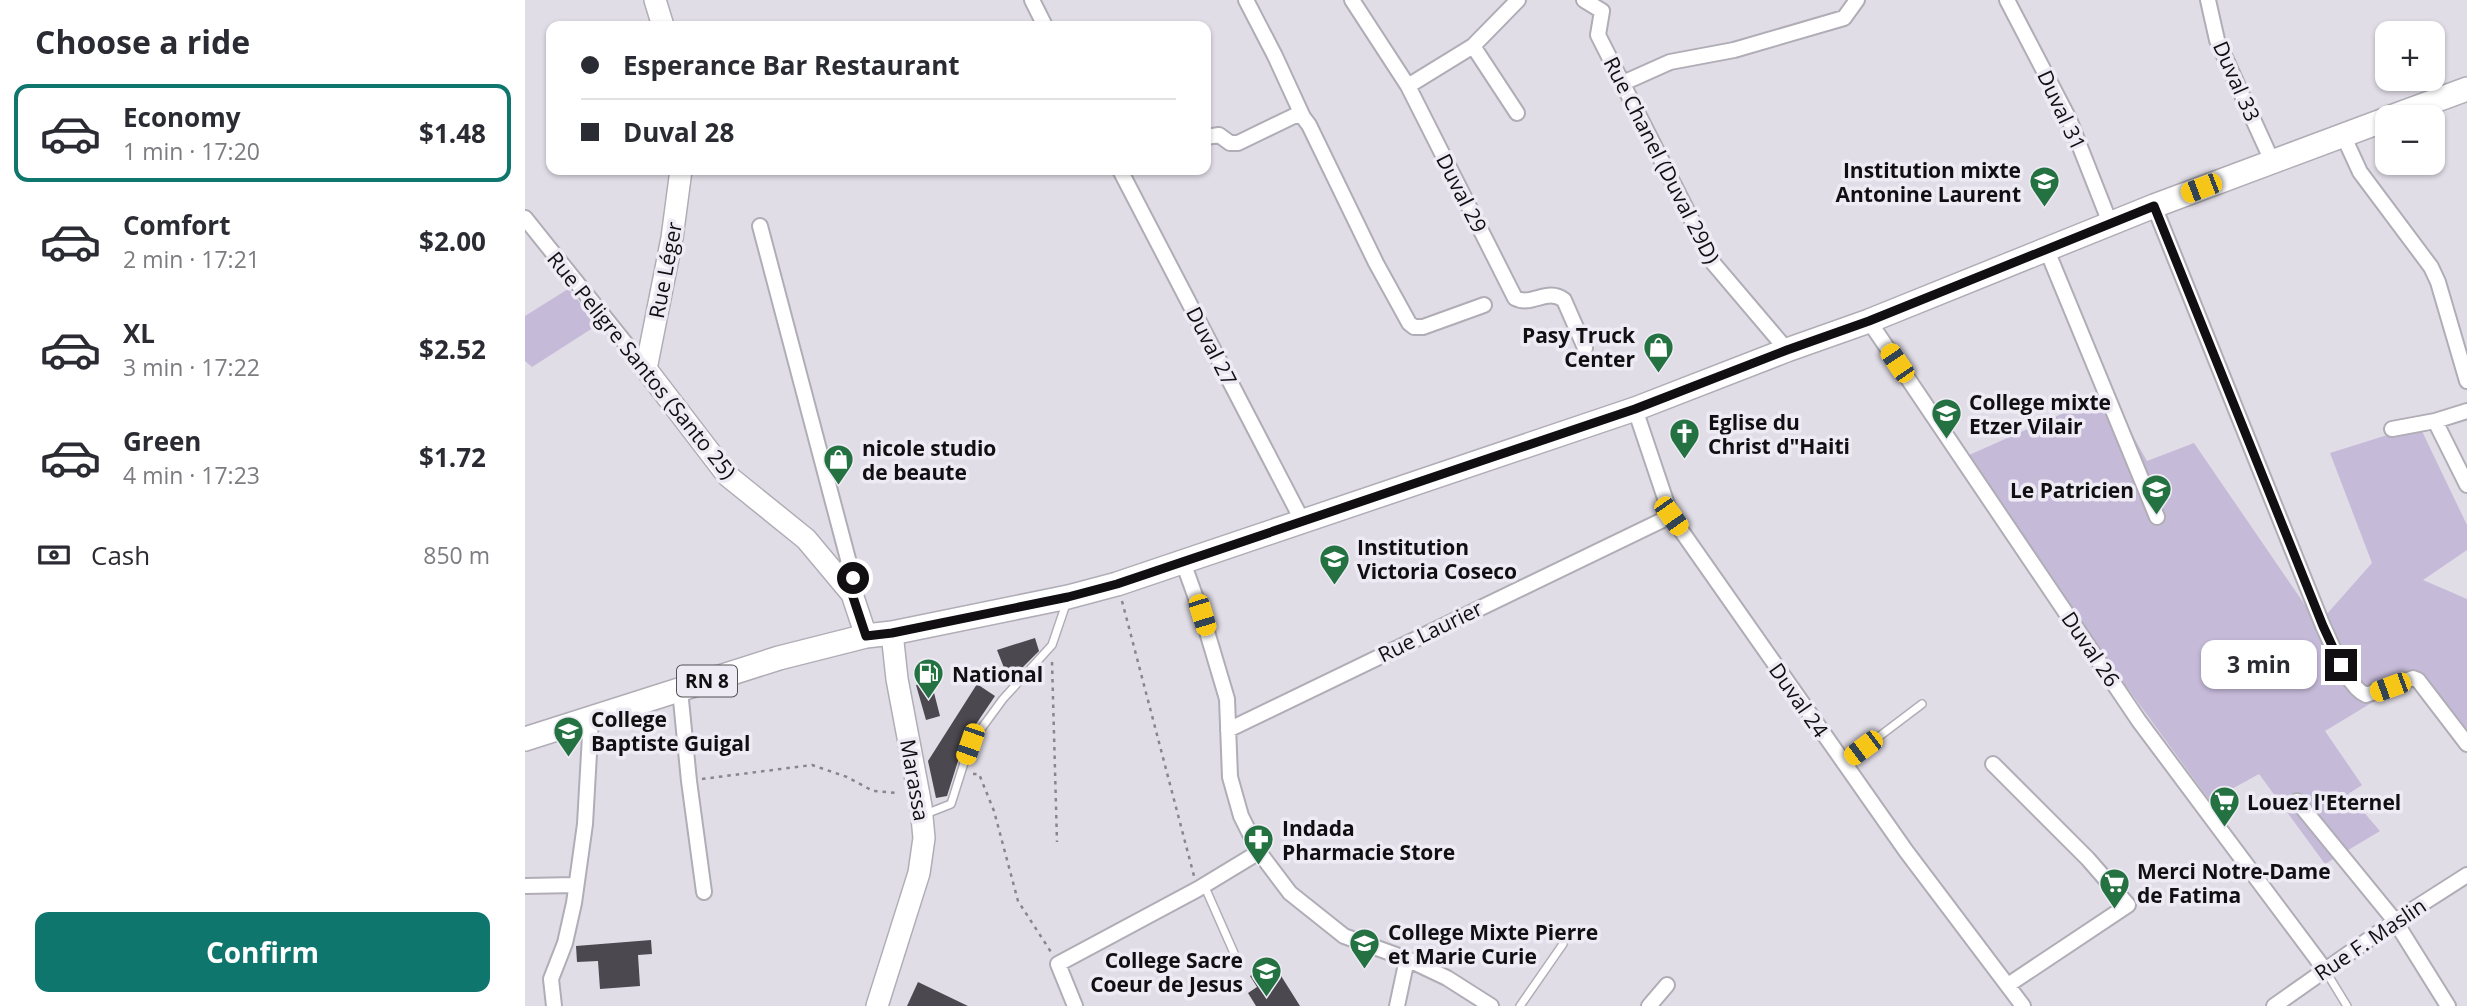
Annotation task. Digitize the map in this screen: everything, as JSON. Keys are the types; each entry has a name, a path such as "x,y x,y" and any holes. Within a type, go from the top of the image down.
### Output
{"main road":[{"name":"RN 8","path":"2424,105 2467,89"},
{"name":"RN 8","path":"525,739 779,658 866,636 1068,597 1117,584 1635,409 1869,321 2154,206 2375,123"}],"street":[{"path":"655,0 661,21"},
{"path":"1032,0 1042,21"},
{"path":"1247,0 1376,263 1409,323 1414,327 1423,327 1484,304"},
{"name":"Duval 29","path":"1352,0 1408,86 1515,298 1523,301 1552,293 1559,296 1564,300 1585,348"},
{"path":"1408,86 1473,46 1518,0"},
{"name":"Rue Chanel (Duval 29D)","path":"1584,0 1602,10 1598,35 1714,264 1787,350"},
{"path":"1623,83 1670,62 1734,50 1844,18 1857,0"},
{"name":"Duval 31","path":"2007,0 2069,119 2110,223"},
{"name":"Duval 33","path":"2208,0 2217,40 2272,161"},
{"path":"1473,46 1517,113"},
{"path":"1211,136 1219,135 1230,143 1238,143 1296,115 1303,117"},
{"path":"2343,135 2360,172 2431,267 2438,282 2467,381"},
{"name":"Rue Léger","path":"646,369 672,238 680,175"},
{"name":"Duval 27","path":"1126,175 1303,522"},
{"path":"2154,206 2341,665 2361,694 2366,695 2413,678 2418,680 2467,744"},
{"name":"Rue Peligre Santos (Santo 25)","path":"525,218 728,476 806,539 852,594 866,636"},
{"path":"760,226 853,578 852,594"},
{"path":"2046,248 2157,517"},
{"name":"Duval 26","path":"1869,321 2139,721 2325,970"},
{"name":"Duval 24","path":"1635,409 1671,516 1906,852 2023,1006"},
{"path":"2392,429 2435,421 2467,411"},
{"path":"2435,421 2467,485"},
{"name":"Rue Laurier","path":"1228,730 1671,516"},
{"path":"1182,562 1202,615 1227,699 1230,777 1241,816 1259,852 1290,893 1344,936 1407,959 1447,978 1491,1006"},
{"name":"Marassa","path":"877,1006 919,873 924,838 923,816 897,679 892,633"},
{"path":"680,690 704,892"},
{"path":"554,1006 551,979 565,943 585,824 591,719"},
{"path":"1993,764 2088,859 2128,905 2008,985"},
{"path":"2297,801 2395,921 2448,1006"},
{"path":"1076,1006 1058,964 1201,887 1259,852"},
{"name":"Rue F. Maslin","path":"2274,1006 2395,921 2467,875"},
{"path":"525,886 576,886"},
{"path":"1397,1006 1407,959"},
{"path":"1649,1006 1667,985"}],"lane":[{"path":"923,816 950,804 970,744 1003,699 1052,645 1068,597"},
{"path":"1844,763 1922,704"},
{"path":"1201,887 1234,953"},
{"path":"1520,1006 1563,944"},
{"path":"2325,970 2347,1006"}],"path":[{"path":"1117,584 1201,887"},
{"path":"1052,645 1057,842"},
{"path":"689,781 812,765 847,777 873,791 919,794"},
{"path":"960,774 979,774 994,811 1018,901 1058,964"}],"shaded area":[{"path":"568,289 599,324 532,367 525,361 525,316"},
{"path":"2109,393 2147,461 2194,443 2316,621 2326,615 2372,563 2330,453 2419,425 2467,525 2467,550 2423,580 2467,599 2467,737 2427,679 2398,687 2325,731 2362,785 2348,794 2380,831 2325,864 2259,774 2210,801 1960,459"}],"building":[{"path":"1035,638 1039,651 1023,667 1006,673 997,650"},
{"path":"931,681 940,716 926,720 916,685"},
{"path":"977,684 995,696 964,742 947,796 936,798 928,761"},
{"path":"651,940 652,954 638,955 640,986 600,989 598,961 577,962 576,946"},
{"path":"1262,969 1268,978 1278,971 1300,1006 1256,1006 1248,993 1257,987 1250,976"},
{"path":"918,982 968,1006 907,1006"}],"place":[{"name":"Institution mixte Antonine Laurent","path":"2044,209"},
{"name":"Pasy Truck Center","path":"1658,374"},
{"name":"College mixte Etzer Vilair","path":"1946,441"},
{"name":"Eglise du Christ d\"Haiti","path":"1685,461"},
{"name":"nicole studio de beaute","path":"839,487"},
{"name":"Le Patricien","path":"2157,517"},
{"name":"Institution Victoria Coseco","path":"1334,586"},
{"name":"National","path":"929,701"},
{"name":"College Baptiste Guigal","path":"568,758"},
{"name":"Louez l'Eternel","path":"2224,829"},
{"name":"Indada Pharmacie Store","path":"1259,867"},
{"name":"Merci Notre-Dame de Fatima","path":"2114,910"},
{"name":"College Mixte Pierre et Marie Curie","path":"1365,971"},
{"name":"College Sacre Coeur de Jesus","path":"1266,999"}],"route":[{"path":"853,578 852,594 866,636 1068,597 1117,584 1635,409 1869,321 2154,206 2341,665"}]}
